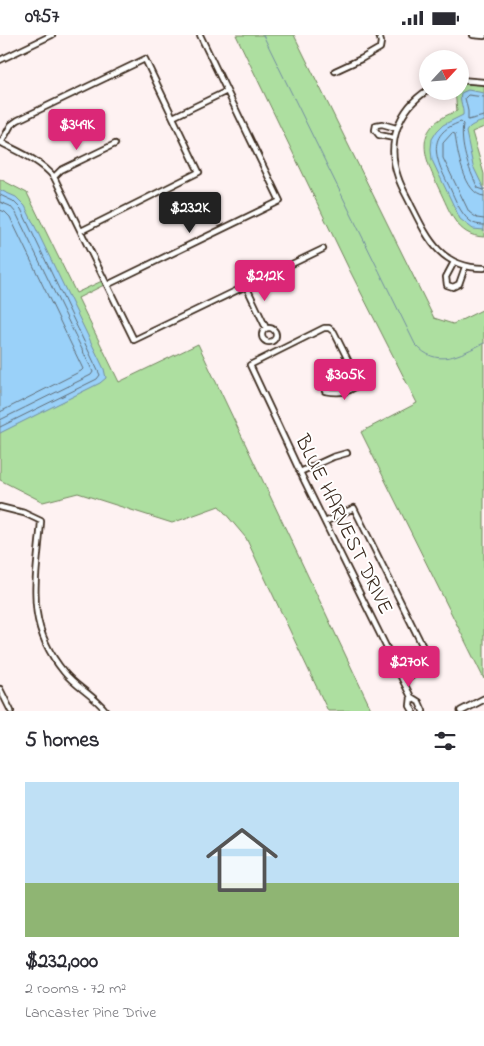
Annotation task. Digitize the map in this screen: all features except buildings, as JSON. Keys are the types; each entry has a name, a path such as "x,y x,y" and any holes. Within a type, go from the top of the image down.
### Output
{"main road":[{"path":"461,711 484,699"}],"street":[{"path":"0,60 52,35"},
{"path":"107,285 280,201 200,35"},
{"path":"335,71 380,48 379,35"},
{"path":"473,35 484,36"},
{"path":"81,231 199,172 145,59 18,120 11,125 1,143 36,160 48,169 54,177 134,340 323,249"},
{"path":"469,81 484,82"},
{"path":"173,117 227,91"},
{"path":"419,97 404,113 396,127 393,151 398,177 424,231 443,254 465,267 484,268"},
{"path":"394,139 378,135 375,130 376,125 382,124 396,127"},
{"path":"54,177 61,170 115,144"},
{"path":"454,262 446,277 447,285 453,287 459,284 465,267"},
{"path":"246,286 266,328"},
{"path":"266,328 271,327 275,330 277,334 274,341 278,351 324,328 329,328 334,332 356,376 357,385 354,389 337,393 325,391"},
{"path":"266,328 263,331 263,338 269,342 274,341"},
{"name":"BLUE HARVEST DRIVE","path":"278,351 250,365 300,472 403,680 411,697 410,706 413,711"},
{"path":"300,472 346,453"},
{"path":"0,507 41,521 34,603 43,637 55,661 66,676 106,711"},
{"path":"325,522 354,508 432,665 403,680"},
{"path":"0,689 11,711"},
{"name":"BLUE HARVEST DRIVE","path":"411,697 419,702 423,711"}],"green space":[{"path":"236,35 294,35 434,318 453,324 484,309 484,679 361,432 417,403 350,271"},
{"path":"469,83 484,84 484,127 472,132 484,174 484,237 474,236 460,227 455,221 433,177 426,154 425,143 427,134 433,125 457,111 456,100 469,100"},
{"path":"0,179 27,193 76,293 102,281 104,285 78,298 119,382 198,344 372,711 328,711 246,538 219,506 172,523 78,493 43,502 0,480"}],"water":[{"path":"469,90 484,93 484,121 471,126 466,132 473,166 484,189 484,230 473,229 460,219 432,160 432,139 443,125 463,115 461,100 469,100"},
{"path":"0,190 16,197 25,206 104,369 106,378 100,383 0,433"}],"waterway":[{"path":"263,35 415,344 423,352 440,358 466,352 484,343"}]}
